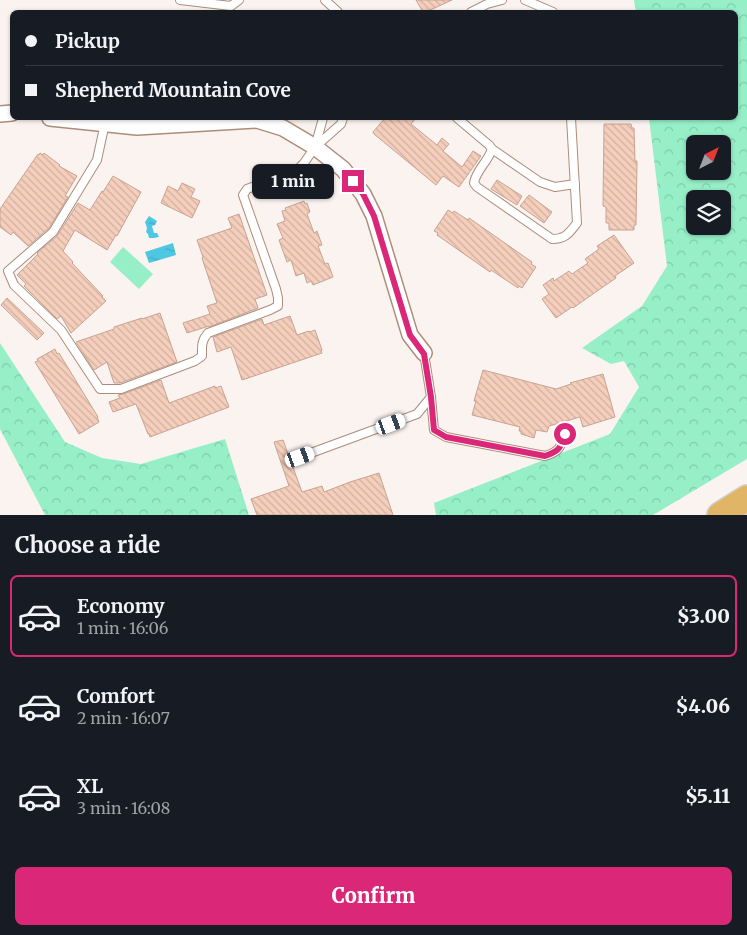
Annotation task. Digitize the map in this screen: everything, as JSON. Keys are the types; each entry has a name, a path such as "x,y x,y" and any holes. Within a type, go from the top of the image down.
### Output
{"highway":[{"path":"720,515 747,498"},
{"path":"720,515 747,503"}],"street":[{"path":"72,120 137,127 257,120 283,128 315,147 343,168 363,194 374,216 410,335 424,354"}],"lane":[{"path":"180,0 231,6 239,0"},
{"path":"325,0 336,10"},
{"path":"475,10 502,0"},
{"path":"525,0 548,10"},
{"path":"315,147 322,120"},
{"path":"105,123 97,160 53,232 8,271 14,285 61,330 100,390 121,390 195,361 202,356 202,344 208,334 278,306 276,289 243,196 247,189 297,170 315,147 341,124 342,120"},
{"path":"459,120 489,144 492,149 540,182 555,186 575,184"},
{"path":"492,149 490,155 475,176 474,183 477,187 552,239 560,239 570,233 577,223 572,120"},
{"path":"424,354 434,430 446,437 545,456 554,453 561,447 565,434"},
{"path":"300,457 417,414 431,397"}],"green space":[{"path":"634,0 747,0 747,459 653,515 436,515 434,503 610,434 639,387 624,361 611,364 582,348 642,306 667,266 649,120 738,120 738,10 636,10"},
{"path":"123,247 153,274 139,289 110,262"},
{"path":"0,343 65,442 102,458 141,464 225,439 249,515 45,515 0,429"}],"water":[{"path":"149,216 157,221 152,226 154,233 157,233 159,237 149,238 146,232 145,222"},
{"path":"173,243 176,255 149,263 145,252"}],"building":[{"path":"416,0 452,0 430,10 422,10"},
{"path":"383,120 414,120 411,124 437,145 442,138 449,144 443,151 462,167 473,151 481,156 459,187 443,176 436,185 373,132"},
{"path":"604,124 631,124 632,128 634,128 635,161 637,161 636,225 634,225 634,230 609,230 609,223 606,223 606,207 603,206"},
{"path":"40,153 43,155 44,153 59,166 77,176 65,196 68,197 49,228 28,246 13,232 11,235 0,227 0,209"},
{"path":"113,176 141,192 117,236 107,250 75,230 63,251 106,301 71,333 61,316 57,319 24,286 26,284 17,275 37,253 57,236 78,203 90,210"},
{"path":"497,180 522,196 517,205 491,189"},
{"path":"182,183 195,189 191,197 200,201 192,218 161,203 168,186 178,191"},
{"path":"529,195 552,212 544,223 520,206"},
{"path":"304,201 305,204 307,203 310,212 307,214 314,233 317,231 322,245 318,246 325,264 328,263 333,277 313,285 311,281 307,283 304,273 296,276 291,260 287,262 279,240 283,238 277,224 285,221 282,211 286,210 285,208"},
{"path":"448,210 453,213 454,211 468,220 469,218 532,262 531,264 536,267 522,288 519,286 518,288 491,270 490,272 437,235 438,233 434,231"},
{"path":"239,214 267,295 255,299 258,308 209,327 187,333 183,323 210,314 207,306 217,303 197,240 232,228 228,218"},
{"path":"614,235 634,263 615,276 616,278 556,318 542,299 549,294 543,285 553,278 554,281 569,271 572,274 588,263 585,259 599,249 597,246"},
{"path":"7,298 44,333 37,340 1,305"},
{"path":"160,313 177,362 120,383 114,383 107,362 94,370 76,342 114,329 114,327"},
{"path":"290,316 297,335 315,330 322,353 242,380 231,347 217,352 213,337 262,319 264,325"},
{"path":"55,349 98,417 99,422 79,434 35,362"},
{"path":"483,370 556,389 603,374 615,417 583,427 580,417 549,426 547,432 536,430 534,438 521,434 521,431 519,431 520,427 472,415"},
{"path":"161,380 169,403 215,386 215,388 221,386 229,407 150,437 136,404 113,412 109,402 120,398 118,395"},
{"path":"283,440 302,492 322,486 324,492 379,473 393,515 257,515 251,499 289,486 274,442"}],"route":[{"path":"353,181 363,194 374,216 410,335 424,354 434,430 446,437 545,456 554,453 561,447 565,434"}]}
